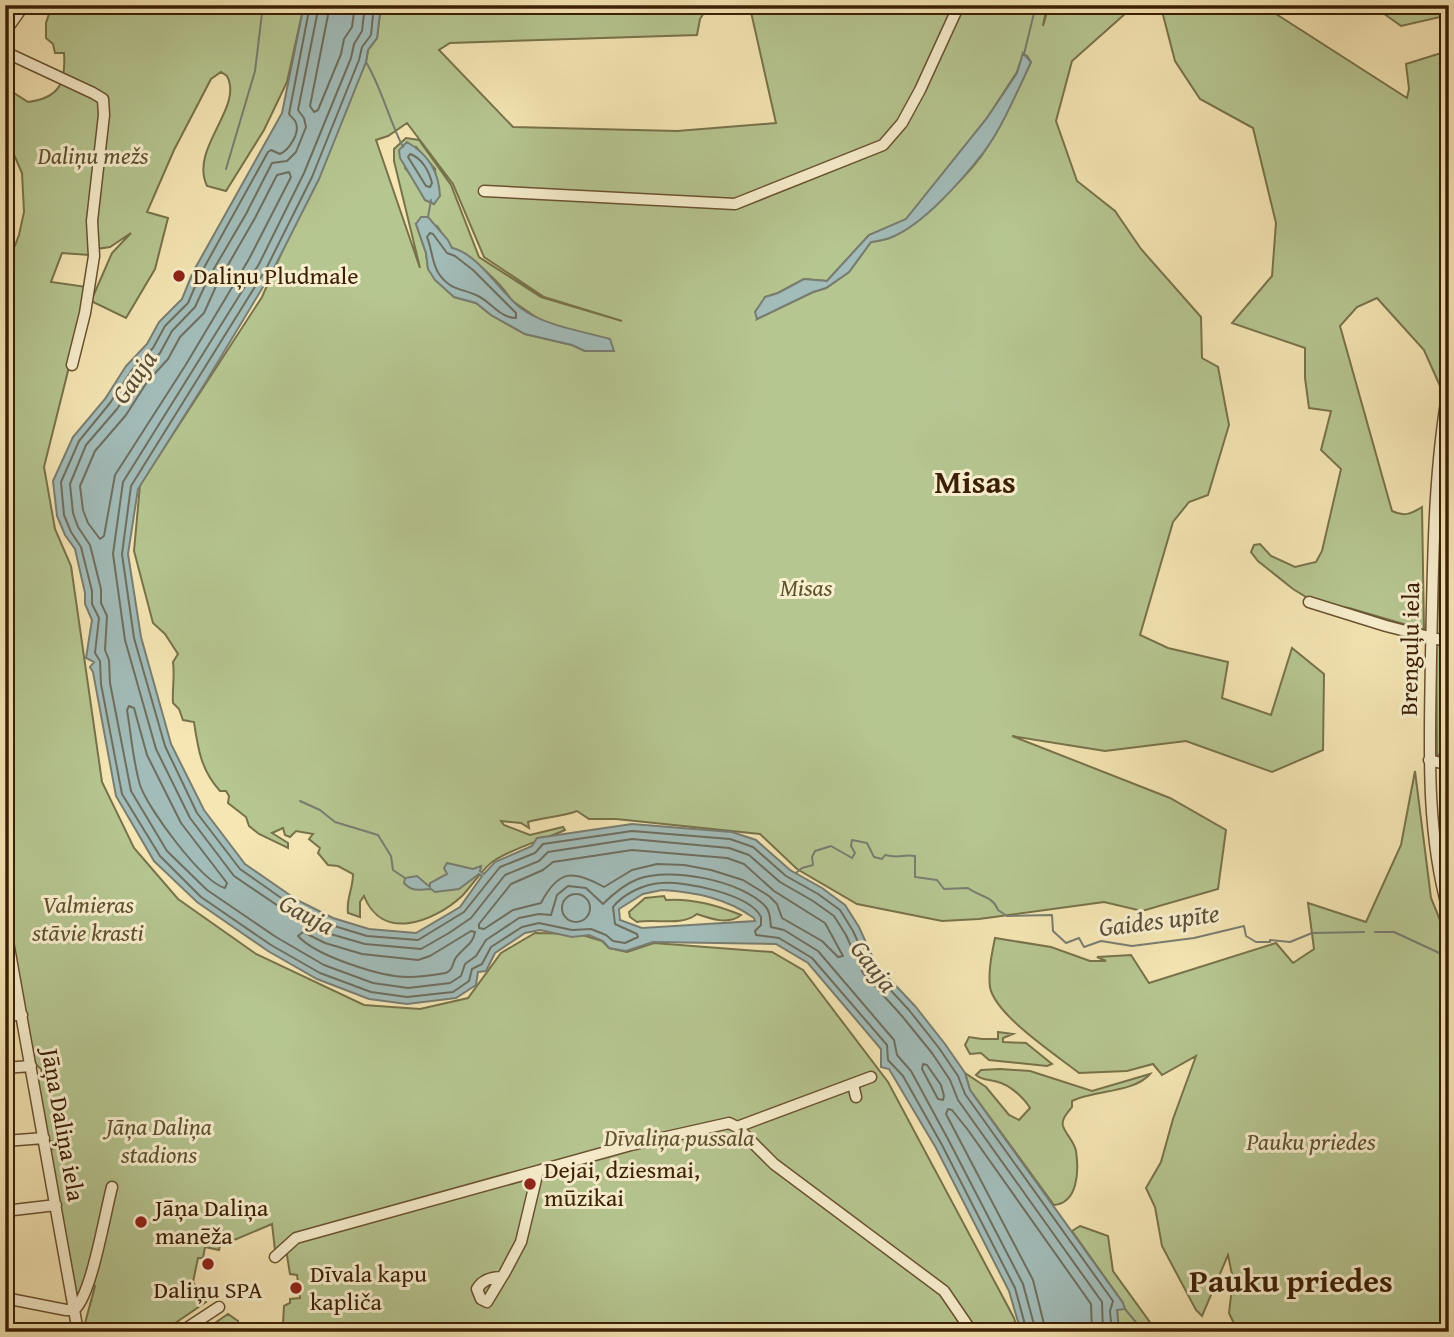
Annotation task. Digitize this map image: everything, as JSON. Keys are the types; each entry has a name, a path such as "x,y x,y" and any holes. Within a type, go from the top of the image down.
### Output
{"street":[{"path":"5,32 24,5"},
{"path":"484,191 735,205 883,145 902,123 914,101 959,5"},
{"path":"5,52 103,99 104,115 92,221 94,256 85,313 72,365"},
{"name":"Brenguļu iela","path":"1448,912 1432,836 1429,760 1436,489 1449,384"},
{"path":"1309,602 1449,642"},
{"path":"1429,760 1449,765"},
{"name":"Jāņa Daliņa iela","path":"5,925 78,1332"},
{"path":"5,1015 22,1015"},
{"path":"5,1068 31,1066"},
{"path":"737,1127 871,1077"},
{"path":"853,1084 856,1097"},
{"path":"275,1257 296,1238 652,1139 729,1123 737,1127 774,1164 944,1291 972,1332"},
{"path":"5,1141 44,1138"},
{"path":"502,1277 522,1242 538,1171"},
{"path":"527,1174 533,1196"},
{"path":"5,1298 66,1310 75,1309 82,1303 111,1187"},
{"path":"5,1211 56,1205"},
{"path":"181,1332 219,1307"}],"green space":[{"path":"52,5 304,5 287,82 264,130 226,191 207,186 203,172 210,143 229,101 227,76 221,72 211,79 174,150 147,212 168,218 155,269 126,318 91,301 112,253 131,233 110,247 90,250 89,255 62,253 51,282 87,287 44,467 55,529 71,566 102,782 134,848 178,899 256,954 364,1005 420,1009 468,998 501,953 535,933 579,934 602,941 609,948 627,952 654,943 772,952 803,970 888,1082 1014,1318 1018,1332 202,1332 228,1314 238,1321 238,1325 283,1324 284,1306 290,1303 290,1299 300,1298 297,1275 290,1274 286,1249 275,1250 272,1224 220,1246 219,1250 205,1247 203,1258 198,1258 193,1282 206,1302 162,1332 87,1332 84,1327 95,1286 93,1282 81,1297 77,1296 50,1151 55,1147 54,1141 48,1138 36,1077 42,1073 34,1063 5,925 5,263 9,261 19,235 24,212 22,173 5,134 5,81 11,91 28,102 47,97 59,87 64,72 64,53 55,53 53,44 46,38 46,23"},
{"name":"Misas","path":"381,5 1047,5 1043,26 1049,5 1262,5 1407,98 1409,89 1406,64 1449,53 1449,342 1440,386 1424,350 1377,298 1357,307 1340,326 1392,511 1407,514 1422,507 1424,630 1349,608 1316,603 1293,589 1258,561 1251,552 1254,545 1260,544 1271,556 1295,567 1316,562 1322,551 1341,469 1321,450 1331,411 1309,408 1305,348 1232,323 1272,276 1276,223 1253,128 1200,99 1175,61 1162,11 1126,13 1072,61 1056,121 1077,181 1115,211 1141,249 1201,317 1202,358 1218,367 1229,425 1208,495 1189,502 1173,522 1140,635 1168,648 1228,662 1222,698 1271,715 1292,648 1324,674 1323,750 1272,772 1186,741 1105,751 1012,736 1170,798 1226,830 1218,889 1142,911 1104,902 979,919 942,921 857,904 797,869 760,834 616,819 589,819 577,811 528,822 529,828 521,823 501,821 504,825 530,835 563,827 565,830 495,860 462,896 423,920 396,923 383,919 372,910 364,896 360,902 360,917 348,913 353,874 338,866 328,865 318,853 320,848 309,839 313,834 296,831 290,837 285,835 283,828 272,833 288,843 288,848 259,834 249,826 246,817 228,803 229,796 226,791 220,791 208,775 199,750 194,722 183,720 179,709 173,703 173,662 178,654 165,634 153,623 134,551 140,485 262,297 366,62 368,50 377,38","holes":["707,8 751,12 776,123 677,131 513,127 439,50 450,43 697,35 700,19","1023,54 1031,62 998,128 979,159 943,198 902,231 889,238 871,242 849,272 826,288 757,319 765,297 804,279 827,281 869,235 906,220 987,118 1017,72","407,123 453,184 484,257 544,297 622,321 541,297 479,257 451,185 419,140 406,138 394,149 394,161 420,268 376,140 388,136","416,147 435,169 437,199 434,204 425,200 405,168","416,224 437,226 452,248 467,255 501,286 511,300 585,351 572,345 525,334 491,315 476,303 454,297 428,269 426,253"]},
{"path":"1372,5 1449,5 1449,15 1401,26"},
{"path":"1449,426 1449,753 1437,755 1436,640"},
{"name":"Pauku priedes","path":"1415,771 1431,898 1449,942 1449,1332 1238,1332 1229,1313 1233,1279 1228,1255 1202,1316 1196,1310 1162,1246 1155,1207 1146,1188 1161,1162 1196,1056 1162,1075 1153,1064 1127,1071 1079,1073 1014,1022 994,998 990,975 995,938 1051,947 1090,961 1106,961 1097,957 1131,955 1149,983 1276,943 1293,963 1314,949 1308,903 1366,922 1401,845"},
{"path":"664,896 666,900 704,903 741,915 731,920 697,914 684,920 637,922 630,917 629,912 645,898"},
{"path":"998,1032 1013,1034 1003,1038 1003,1042 1026,1043 1052,1064 1047,1066 989,1060 981,1053 970,1054 965,1045 969,1037 998,1039"},
{"path":"981,1070 1030,1071 1092,1091 1150,1074 1134,1085 1072,1101 1072,1107 1063,1123 1076,1151 1077,1176 1068,1199 1054,1205 970,1090 965,1073 986,1087 1009,1115 1019,1120 1030,1108 1020,1096 1003,1084 976,1075"},
{"path":"1080,1226 1108,1236 1113,1271 1157,1332 1119,1332 1117,1310 1123,1303 1072,1231"}],"water":[{"name":"Gauja","path":"304,5 381,5 377,38 368,50 366,62 319,179 272,272 138,489 128,554 141,637 171,744 204,810 245,864 297,900 333,918 369,929 416,933 460,907 482,876 479,874 459,889 435,892 431,889 410,888 404,883 405,878 417,876 430,887 430,883 447,874 444,868 447,863 473,869 481,866 480,871 484,874 495,862 532,846 537,838 632,824 732,832 756,840 790,870 845,905 859,927 876,965 915,1006 945,1044 965,1073 970,1090 1123,1303 1125,1309 1117,1310 1119,1332 1021,1332 1009,1291 936,1148 889,1069 881,1067 881,1049 808,963 776,944 653,942 626,951 609,948 603,941 589,935 572,937 540,930 525,933 495,953 486,971 478,972 476,985 456,998 407,1004 369,999 317,979 268,951 197,902 154,861 116,796 90,667 94,662 86,658 92,620 85,604 75,549 57,516 53,481 73,437 105,399 126,366 147,344 159,322 182,299 193,272 282,113","holes":["662,890 698,894 732,905 755,921 642,928 620,920 619,909 643,894"]},
{"path":"1023,53 1031,62 1003,121 990,144 942,200 904,231 871,242 849,272 826,288 757,319 755,312 765,297 804,279 827,281 869,235 906,219 987,118 1017,73"},
{"path":"407,142 421,152 435,171 440,196 434,204 425,200 400,158 399,150"},
{"path":"421,217 428,217 452,248 471,258 522,309 553,324 610,339 614,351 585,351 572,345 525,334 491,315 476,303 454,297 435,280 428,269 426,253 416,224"}],"waterway":[{"path":"226,169 255,71 263,5"},
{"path":"1024,54 1036,5"},
{"path":"366,62 403,147"},
{"path":"428,217 431,200"},
{"path":"300,801 320,810 335,822 378,835 391,856 393,870 405,878"},
{"name":"Gaides upīte","path":"796,873 813,865 812,857 815,851 831,846 852,858 855,853 851,846 852,840 867,843 874,857 882,859 885,855 915,856 915,877 937,880 944,889 968,888 989,899 1007,916 1052,915 1053,931 1066,943 1079,938 1084,947 1101,941 1132,946 1194,938 1244,926 1246,936 1256,942 1290,942 1312,933 1364,932"},
{"name":"Gaides upīte","path":"1375,932 1394,932 1448,957"},
{"path":"1125,1309 1144,1332"}],"place":[{"name":"Daliņu Pludmale","path":"179,276"},
{"name":"Dejai, dziesmai, mūzikai","path":"530,1184"},
{"name":"Jāņa Daliņa manēža","path":"141,1222"},
{"name":"Daliņu SPA","path":"208,1264"},
{"name":"Dīvala kapu kapliča","path":"296,1288"}],"district":[{"name":"Misas","path":"975,482"},
{"name":"Pauku priedes","path":"1291,1281"}],"park label":[{"name":"Daliņu mežs","path":"93,156"},
{"name":"Valmieras stāvie krasti","path":"88,919"},
{"name":"Dīvaliņa pussala","path":"679,1138"},
{"name":"Jāņa Daliņa stadions","path":"159,1141"}]}
